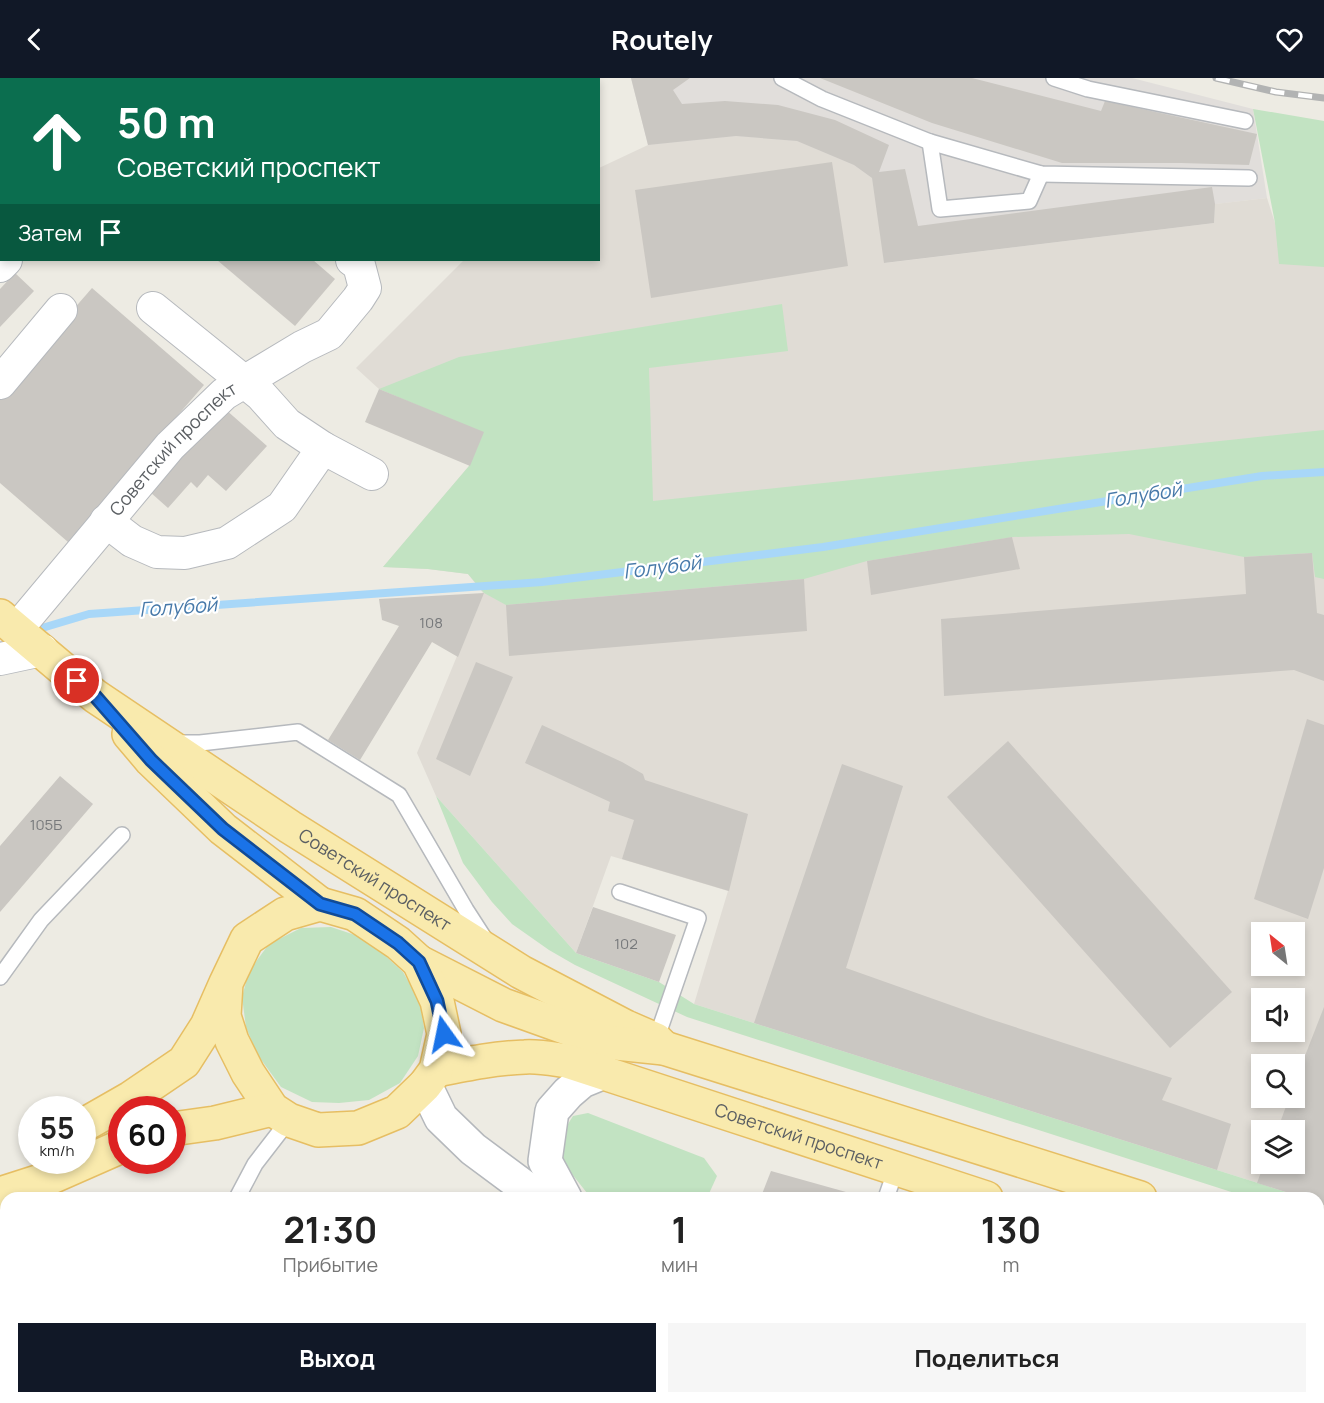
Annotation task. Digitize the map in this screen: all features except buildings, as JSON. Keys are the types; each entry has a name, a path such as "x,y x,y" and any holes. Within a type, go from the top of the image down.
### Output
{"main road":[{"name":"Советский проспект","path":"19,632 95,696 290,826 521,972 626,1027 660,1044 1121,1192"},
{"name":"Советский проспект","path":"95,696 151,760 223,829 320,904"},
{"path":"96,1118 131,1098 184,1062 207,1026 225,983 246,939 285,914 320,904 355,914 398,943 419,962 437,1001 444,1034 430,1078 397,1112 358,1128 318,1130 281,1114 248,1073 232,1041 224,1016 225,983"},
{"name":"Советский проспект","path":"419,962 503,1005 606,1042 660,1044"},
{"name":"Советский проспект","path":"430,1078 489,1060 528,1057 567,1060 604,1072 891,1184 945,1192"},
{"path":"562,1192 545,1161 552,1111 582,1081 604,1072"},
{"path":"430,1078 441,1118 473,1149 531,1192"},
{"path":"186,1127 281,1114"},
{"path":"6,1192 47,1179 108,1152"},
{"path":"0,1188 18,1174"}],"street":[{"name":"Советский проспект","path":"19,632 106,521 170,446 224,394 329,334 365,288 359,265 353,261"},
{"name":"Советский проспект","path":"153,308 261,394 287,424 323,448 372,474"},
{"path":"0,383 61,310"},
{"name":"Советский проспект","path":"106,521 132,541 157,552 185,553 227,543 282,507 323,448"},
{"path":"0,659 19,632"}],"lane":[{"path":"782,78 822,99 930,142 1041,174 1249,178"},
{"path":"1054,78 1088,89 1245,121"},
{"path":"930,142 940,209 1029,201 1041,174"},
{"path":"165,743 200,743 298,732 399,795 466,910 496,956"},
{"path":"0,976 41,920 122,834"},
{"path":"620,892 698,918 660,1044"},
{"path":"240,1192 281,1114"}],"shaded area":[{"path":"631,78 1132,78 1253,109 1267,198 1216,204 1214,223 884,263 648,145"},
{"path":"736,136 797,141 854,165 872,178 885,263 1214,223 1215,204 1267,198 1275,223 1324,216 1324,1192 1286,1192 694,1004 728,891 611,856 576,953 436,796 417,753 483,593 468,574 383,567 469,466 483,432 379,389 356,368 463,261 600,261 600,168 648,145"}],"green space":[{"path":"1253,109 1324,121 1324,267 1279,264 1275,223"},
{"path":"782,304 788,351 649,368 653,501 1324,430 1324,579 1315,577 1312,553 1244,557 1129,534 1013,537 867,561 804,579 506,605 484,593 468,574 383,567 469,466 483,433 379,389 459,357"},
{"path":"436,796 576,953 659,982 694,1004 1286,1192 1231,1192 687,1017 575,965 549,950 512,924 492,902 463,863"},
{"path":"331,927 355,935 376,947 403,972 420,1002 424,1028 418,1056 400,1083 369,1100 339,1103 312,1102 281,1087 257,1054 246,1027 242,997 249,971 269,944 301,928"},
{"path":"588,1113 704,1158 717,1176 710,1192 586,1192 560,1159 560,1137 573,1116"}],"waterway":[{"name":"Голубой","path":"32,631 89,614 542,582 823,547 1262,476 1324,472"}],"railway":[{"path":"1216,78 1276,92 1324,98"}],"route":[{"path":"77,681 95,696 151,760 223,829 320,904 355,914 398,943 419,962 437,1001 444,1034"}]}
